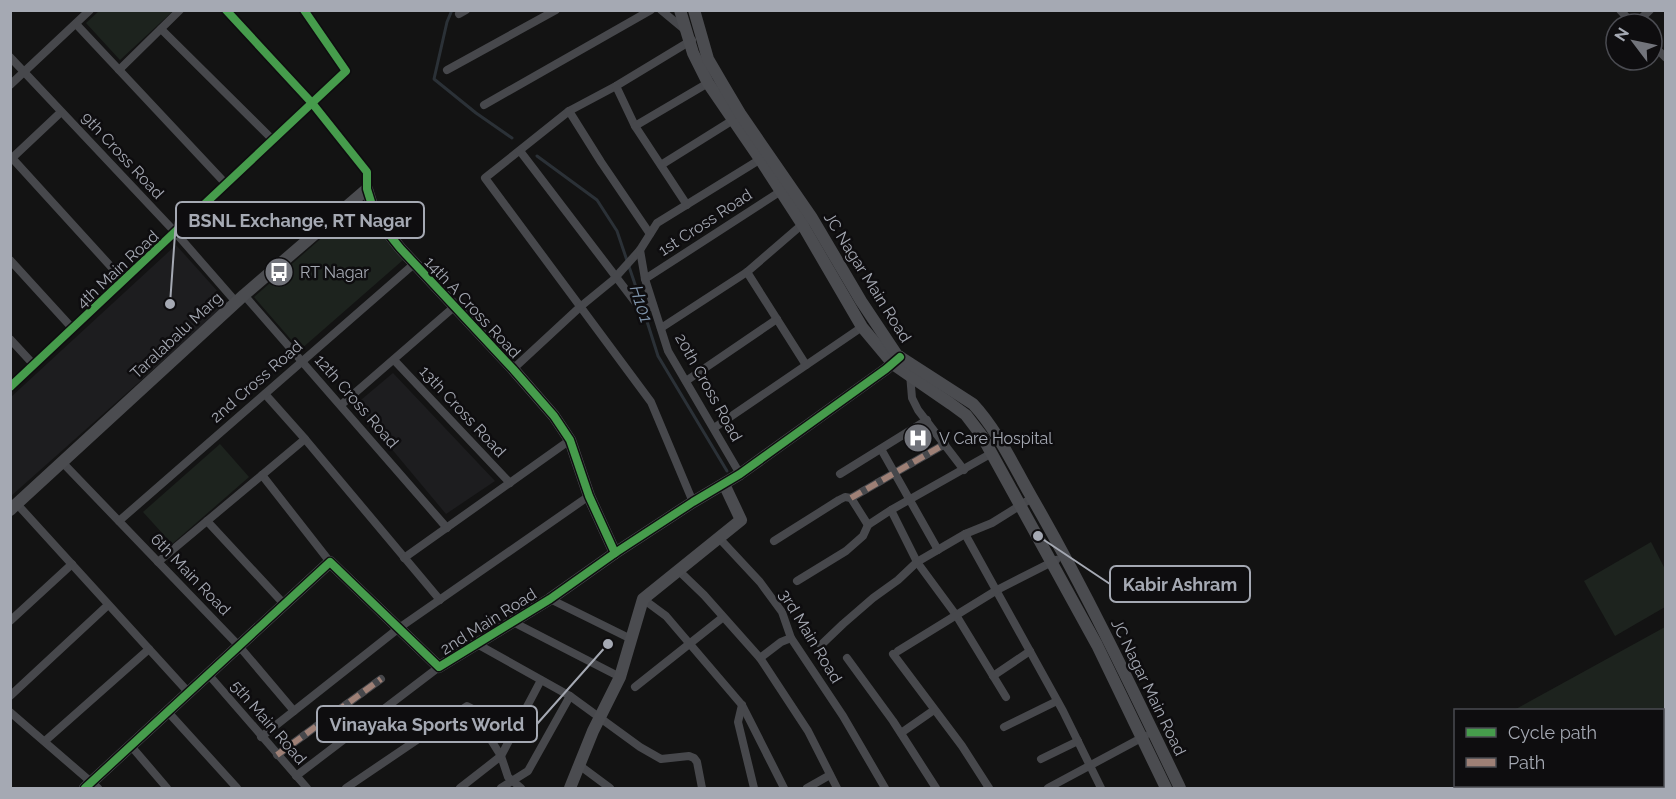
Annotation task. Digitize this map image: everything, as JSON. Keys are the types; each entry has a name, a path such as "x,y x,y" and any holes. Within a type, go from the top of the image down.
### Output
{"street":[{"path":"10,85 90,10"},
{"path":"118,70 180,10"},
{"name":"14th A Cross Road","path":"226,10 312,103 367,172 367,189 376,218 414,264 554,416 570,441 589,496 615,553"},
{"name":"4th Main Road","path":"10,387 346,71 304,10"},
{"path":"447,70 556,10"},
{"path":"484,105 651,10"},
{"path":"661,10 691,36 616,86 569,111 485,178 651,402 693,502"},
{"name":"JC Nagar Main Road","path":"680,10 691,36 708,59 765,157 861,301 896,360"},
{"name":"JC Nagar Main Road","path":"694,10 691,36 693,53 708,83 733,120 765,157 781,191 807,221 862,327 896,360 966,415 982,436 1147,735 1180,789"},
{"path":"76,24 226,184"},
{"path":"161,29 273,141"},
{"name":"9th Cross Road","path":"10,57 240,298"},
{"path":"635,126 708,83"},
{"path":"616,86 635,126 687,205"},
{"path":"569,111 650,234"},
{"path":"61,112 11,159 124,281"},
{"path":"661,165 733,120"},
{"path":"520,151 642,310 653,305"},
{"path":"513,369 615,277 640,250 657,223 765,157"},
{"name":"Taralabalu Marg","path":"14,507 240,298 367,189"},
{"name":"1st Cross Road","path":"645,279 781,191"},
{"path":"661,328 747,272 807,221"},
{"name":"20th Cross Road","path":"640,250 645,279 668,351 740,474"},
{"path":"10,260 73,329"},
{"name":"2nd Cross Road","path":"118,521 414,264"},
{"path":"747,272 807,365"},
{"name":"12th Cross Road","path":"240,298 302,361 447,528"},
{"path":"341,405 454,307"},
{"path":"686,381 777,318"},
{"path":"714,428 862,327"},
{"path":"10,339 34,365"},
{"name":"13th Cross Road","path":"394,360 510,483"},
{"name":"2nd Main Road","path":"330,562 439,667 550,599 615,553 740,474 896,360"},
{"path":"912,371 912,398 918,410 964,470"},
{"name":"JC Nagar Main Road","path":"912,371 958,393 973,404 997,434 1065,555 1110,642 1166,789"},
{"path":"265,394 440,600"},
{"path":"840,474 927,420"},
{"path":"158,562 305,439"},
{"path":"405,558 570,441"},
{"path":"774,541 839,500 845,497 851,498 945,444"},
{"path":"881,448 938,549"},
{"path":"797,581 846,551 863,536 868,525 992,453"},
{"name":"6th Main Road","path":"62,462 239,646 294,711"},
{"path":"10,712 45,741 92,786 131,746 330,562 262,475"},
{"path":"570,789 600,718 620,678 643,598 741,520 724,484"},
{"path":"261,737 399,628 589,496"},
{"path":"851,498 868,525"},
{"path":"821,645 917,562 965,534 992,523 1032,498"},
{"path":"14,507 72,564 189,693"},
{"path":"891,510 917,562 956,615 1006,697"},
{"path":"207,521 284,604"},
{"path":"965,534 1057,701 1101,789"},
{"name":"3rd Main Road","path":"719,537 782,612 791,638 843,716 885,789"},
{"path":"989,789 962,746 895,653 997,590 1065,555"},
{"path":"10,621 72,564"},
{"path":"678,570 760,658 808,731 837,789"},
{"path":"643,598 666,616 741,705 784,789"},
{"path":"550,599 631,639"},
{"path":"10,696 108,605"},
{"path":"635,687 722,618"},
{"path":"513,622 620,678"},
{"path":"760,658 780,642 791,638"},
{"path":"477,644 570,696 660,759 689,756 694,758 697,762 702,789"},
{"path":"45,741 149,649"},
{"path":"993,676 1030,651"},
{"path":"847,658 901,733 936,789"},
{"path":"296,776 439,667"},
{"name":"5th Main Road","path":"208,674 306,788"},
{"path":"277,755 381,679"},
{"path":"460,789 501,756 541,680"},
{"path":"501,789 528,771 570,696"},
{"path":"1004,727 1057,701"},
{"path":"741,705 738,722 754,789"},
{"path":"346,789 467,706 471,708 501,756 508,777 521,789"},
{"path":"901,733 934,710"},
{"path":"168,712 237,789"},
{"path":"1048,789 1147,735"},
{"path":"1041,759 1078,741"},
{"path":"131,746 167,789"},
{"path":"579,765 610,789"},
{"path":"807,789 830,776"}],"shaded area":[{"path":"99,11 173,11 120,60 86,23"},
{"path":"357,207 403,260 300,350 254,297"},
{"path":"176,245 228,303 11,496 11,397"},
{"path":"393,373 495,481 446,514 355,405"},
{"path":"220,444 249,477 172,544 143,512"},
{"path":"1651,542 1665,569 1665,607 1615,636 1584,581"},
{"path":"1665,627 1665,784 1664,709 1516,709"},
{"path":"1544,787 1659,787 1656,788"}],"waterway":[{"name":"H101","path":"452,10 447,22 434,79 512,138"},
{"name":"H101","path":"537,156 597,200 617,231 642,305"},
{"name":"H101","path":"644,312 658,356 727,471"}],"marked path":[{"path":"851,498 945,444"},
{"path":"277,755 381,679"}],"cycle path":[{"path":"226,10 312,103 367,172 367,189 376,218 400,248 554,416 570,440 589,496 615,553"},
{"path":"10,387 346,71 304,10"},
{"path":"85,788 330,562 439,667 550,599 615,553 740,474 900,357"}],"place":[{"name":"RT Nagar","path":"279,272"},
{"name":"BSNL Exchange, RT Nagar","path":"170,304"},
{"name":"V Care Hospital","path":"918,438"},
{"name":"Kabir Ashram","path":"1038,536"},
{"name":"Vinayaka Sports World","path":"608,644"}]}
